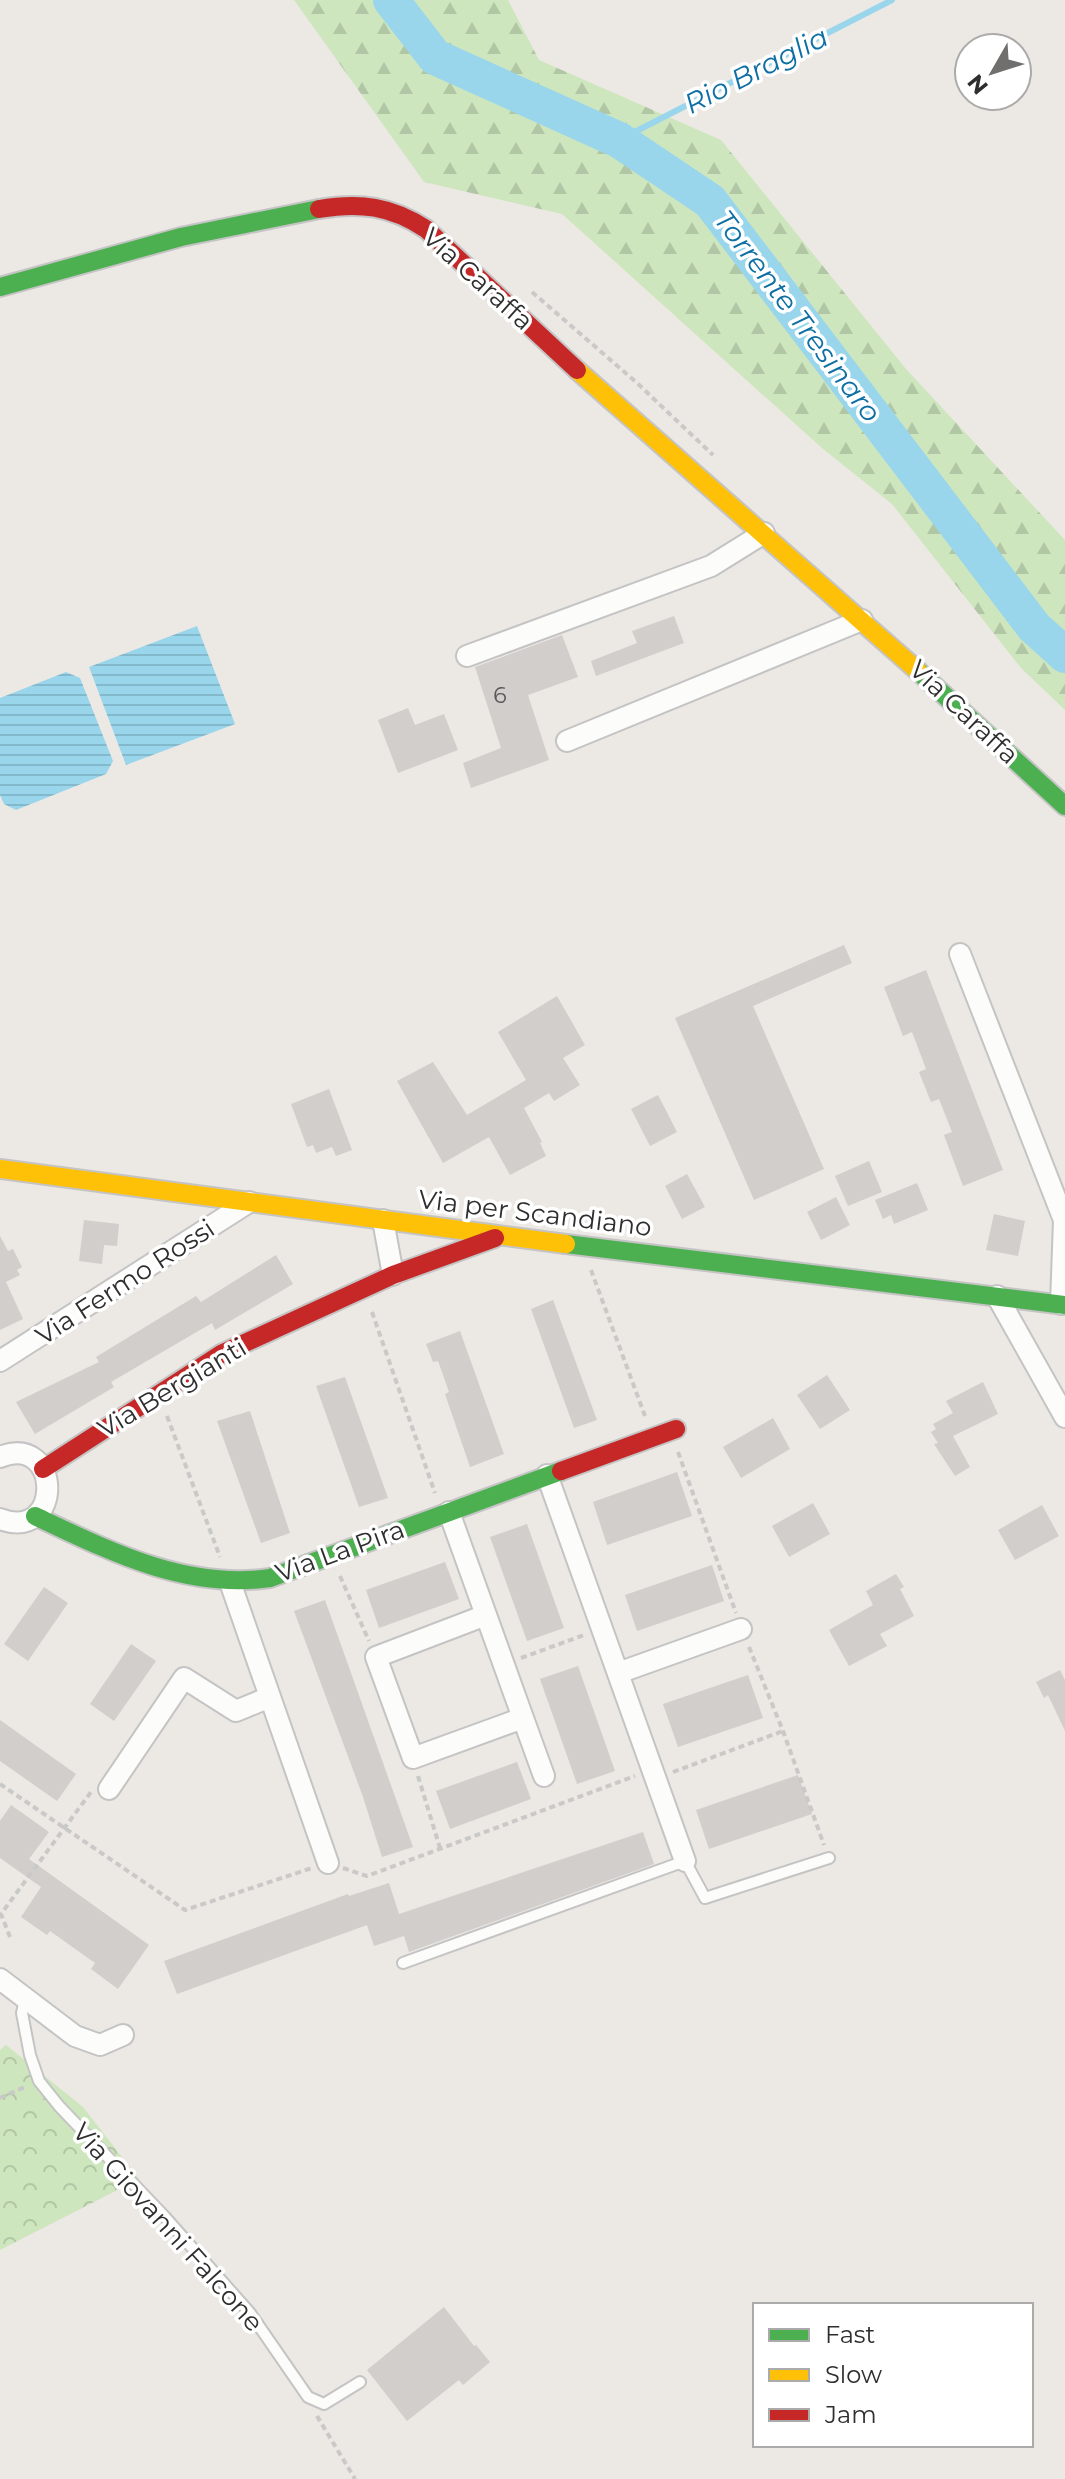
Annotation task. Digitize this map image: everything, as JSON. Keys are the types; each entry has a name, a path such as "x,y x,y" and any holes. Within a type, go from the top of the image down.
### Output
{"street":[{"name":"Via Caraffa","path":"0,287 72,265 244,222 344,205 374,205 401,212 426,229 592,384 862,620 1065,806"},
{"path":"467,656 711,566 764,533"},
{"path":"567,741 862,620"},
{"path":"960,954 1064,1220 1063,1304"},
{"name":"Via per Scandiano","path":"0,1169 501,1236 1063,1304"},
{"name":"Via Fermo Rossi","path":"0,1361 249,1202"},
{"path":"383,1220 393,1275"},
{"name":"Via Bergianti","path":"43,1469 221,1354 393,1275 501,1236"},
{"path":"997,1296 1065,1417"},
{"name":"Via La Pira","path":"35,1516 117,1554 200,1578 230,1582 270,1578 676,1429"},
{"path":"0,1457 15,1453 26,1455 43,1469 49,1489 47,1499 35,1516 14,1522 0,1519"},
{"path":"547,1475 685,1861"},
{"path":"445,1513 486,1615 544,1776"},
{"path":"230,1582 328,1863"},
{"path":"486,1615 376,1657 413,1758 523,1718"},
{"path":"618,1673 741,1629"},
{"path":"109,1789 184,1678 236,1711 270,1697"},
{"path":"0,1979 75,2036 100,2045 123,2035"}],"lane":[{"path":"403,1963 685,1861 705,1898 829,1858"},
{"name":"Via Giovanni Falcone","path":"25,1999 22,2013 30,2055 39,2081 250,2313 308,2397 324,2404 360,2382"}],"path":[{"path":"581,1245 653,1437"},
{"path":"364,1289 445,1513"},
{"path":"158,1393 230,1582"},
{"path":"331,1555 376,1657"},
{"path":"504,1664 601,1629"},
{"path":"0,1784 185,1910 328,1863 367,1876 783,1731"},
{"path":"413,1758 440,1849"},
{"path":"10,1937 1,1914 88,1792 109,1789"},
{"path":"0,2098 39,2081"},
{"path":"296,2382 355,2479"}],"green space":[{"path":"294,0 508,0 539,60 721,140 906,369 1065,540 1065,710 1021,668 892,504 823,449 562,214 424,182"},
{"path":"6,2045 83,2107 139,2179 0,2250 0,2050"}],"water":[{"path":"197,626 235,724 126,765 89,667"},
{"path":"66,672 80,678 113,761 106,774 16,810 4,804 0,795 0,698"}],"building":[{"path":"674,616 684,643 596,676 591,661 637,643 632,631"},
{"path":"562,635 578,677 528,695 549,760 471,788 463,763 501,748 475,667"},
{"path":"408,708 415,725 444,714 458,750 398,773 378,720"},
{"path":"844,945 852,963 753,1006 824,1169 754,1200 675,1018"},
{"path":"926,970 1003,1170 963,1186 944,1135 952,1132 939,1099 931,1102 919,1072 926,1069 912,1032 903,1036 884,987"},
{"path":"557,996 585,1045 563,1058 580,1085 554,1101 549,1093 524,1108 546,1156 510,1175 489,1137 443,1163 397,1081 433,1062 467,1115 526,1080 498,1032"},
{"path":"329,1089 352,1150 336,1156 332,1147 316,1153 313,1145 307,1147 291,1104"},
{"path":"658,1095 677,1132 650,1146 631,1109"},
{"path":"869,1161 882,1192 848,1206 835,1176"},
{"path":"687,1174 705,1207 682,1219 665,1186"},
{"path":"917,1183 928,1210 894,1224 891,1215 883,1219 875,1200"},
{"path":"836,1197 850,1225 821,1240 807,1212"},
{"path":"994,1214 1025,1221 1018,1256 986,1250"},
{"path":"84,1220 119,1224 117,1246 104,1245 102,1264 79,1261"},
{"path":"0,1236 8,1251 13,1249 22,1267 17,1270 20,1275 6,1282 23,1319 0,1330"},
{"path":"276,1255 293,1284 215,1330 212,1323 111,1382 114,1387 35,1434 16,1402 99,1362 96,1357 196,1296 201,1302"},
{"path":"553,1300 597,1420 574,1428 531,1309"},
{"path":"460,1331 504,1454 470,1467 445,1394 449,1392 438,1361 433,1362 426,1344"},
{"path":"827,1375 850,1410 820,1429 797,1395"},
{"path":"345,1377 388,1498 359,1507 316,1386"},
{"path":"983,1382 998,1414 953,1436 970,1467 955,1476 934,1444 938,1443 931,1432 936,1429 933,1424 953,1413 946,1401"},
{"path":"250,1411 290,1533 261,1543 217,1421"},
{"path":"773,1418 790,1449 741,1478 723,1447"},
{"path":"677,1472 692,1516 607,1545 593,1502"},
{"path":"813,1503 830,1534 789,1557 772,1526"},
{"path":"1042,1505 1059,1536 1015,1560 998,1530"},
{"path":"527,1524 564,1628 527,1641 490,1537"},
{"path":"445,1562 459,1599 379,1628 366,1590"},
{"path":"712,1565 724,1601 637,1631 625,1595"},
{"path":"896,1574 914,1616 880,1634 887,1646 849,1666 829,1630 873,1605 866,1591"},
{"path":"44,1587 68,1603 28,1661 4,1644"},
{"path":"325,1600 413,1847 382,1857 294,1611"},
{"path":"131,1644 156,1661 114,1721 90,1704"},
{"path":"578,1666 615,1771 577,1784 540,1679"},
{"path":"1060,1670 1065,1680 1065,1731 1048,1695 1044,1698 1036,1682"},
{"path":"748,1675 763,1718 678,1747 663,1704"},
{"path":"0,1720 76,1774 57,1801 0,1761"},
{"path":"517,1762 531,1799 450,1829 436,1791"},
{"path":"798,1775 812,1814 709,1849 696,1810"},
{"path":"11,1805 49,1832 29,1859 149,1945 118,1989 91,1969 95,1963 50,1931 47,1935 21,1917 41,1887 0,1858 0,1821"},
{"path":"643,1832 654,1864 409,1952 404,1936 374,1946 367,1925 177,1994 164,1961 348,1894 389,1883 399,1914"},
{"path":"444,2307 490,2362 463,2385 459,2380 407,2421 367,2370"}],"waterway":[{"name":"Torrente Tresinaro","path":"391,0 435,57 619,140 710,201 1034,627 1065,655"},
{"name":"Rio Braglia","path":"619,140 892,0"}],"traffic: fast":[{"path":"0,287 181,237 319,209"},
{"path":"918,671 1065,806"},
{"path":"566,1244 1065,1305"},
{"path":"35,1516 120,1554 178,1573 239,1580 270,1578 561,1471"}],"traffic: slow":[{"path":"577,370 918,671"},
{"path":"0,1169 566,1244"}],"traffic: jam":[{"path":"319,209 348,206 375,208 400,215 426,229 577,370"},
{"path":"43,1469 221,1354 393,1275 495,1238"},
{"path":"561,1471 676,1429"}]}
